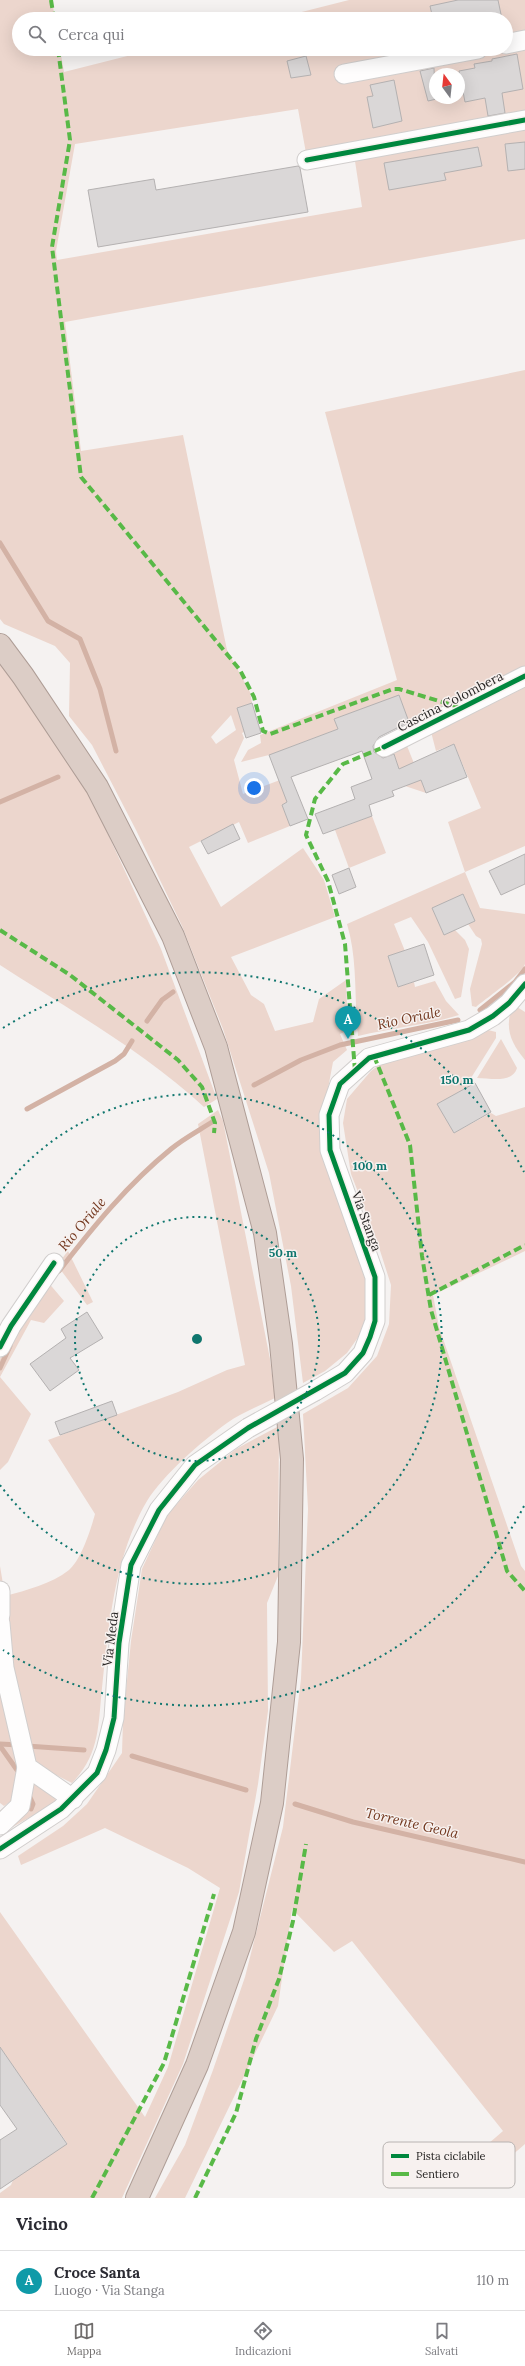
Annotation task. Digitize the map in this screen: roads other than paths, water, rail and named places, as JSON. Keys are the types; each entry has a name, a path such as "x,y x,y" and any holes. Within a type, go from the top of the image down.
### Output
{"highway":[{"path":"0,645 23,676 97,787 173,936 216,1047 265,1233 281,1344 291,1451 289,1642 272,1803 244,1932 197,2065 137,2198"}],"street":[{"path":"513,43 525,40"},
{"path":"344,74 440,56"},
{"path":"307,160 525,120"},
{"name":"Cascina Colombera","path":"384,747 525,676"},
{"name":"Via Stanga","path":"248,1428 345,1373 363,1353 375,1321 375,1277 330,1150 329,1115 340,1084 369,1058 469,1030 493,1016 509,1003 525,984"},
{"path":"0,1347 11,1326 54,1263"},
{"name":"Via Meda","path":"0,1849 61,1809 73,1799 97,1772 106,1750 114,1718 119,1643 131,1565 159,1510 195,1465 248,1428"},
{"path":"0,1591 0,1615"},
{"path":"0,1623 4,1668 23,1753 20,1806 0,1826"},
{"path":"23,1753 73,1799"}],"waterway":[{"name":"Torrente Geola","path":"0,543 48,621 80,639 100,689 116,751"},
{"name":"Torrente Geola","path":"0,802 58,777"},
{"name":"Rio Oriale","path":"480,1010 515,982 525,969"},
{"path":"147,1021 162,1000 173,992"},
{"name":"Rio Oriale","path":"254,1085 301,1060 340,1045 458,1020"},
{"path":"27,1109 115,1061 124,1054 132,1041"},
{"name":"Rio Oriale","path":"59,1271 98,1222 155,1162 176,1145 212,1122"},
{"name":"Rio Oriale","path":"0,1368 10,1346"},
{"name":"Torrente Geola","path":"0,1744 19,1745"},
{"path":"0,1746 17,1770"},
{"name":"Torrente Geola","path":"27,1746 84,1750"},
{"name":"Torrente Geola","path":"132,1756 246,1790"},
{"path":"28,1793 33,1804 31,1809"},
{"name":"Torrente Geola","path":"295,1804 353,1822 525,1862"}],"place":[{"name":"Croce Santa","path":"348,1039"}]}
